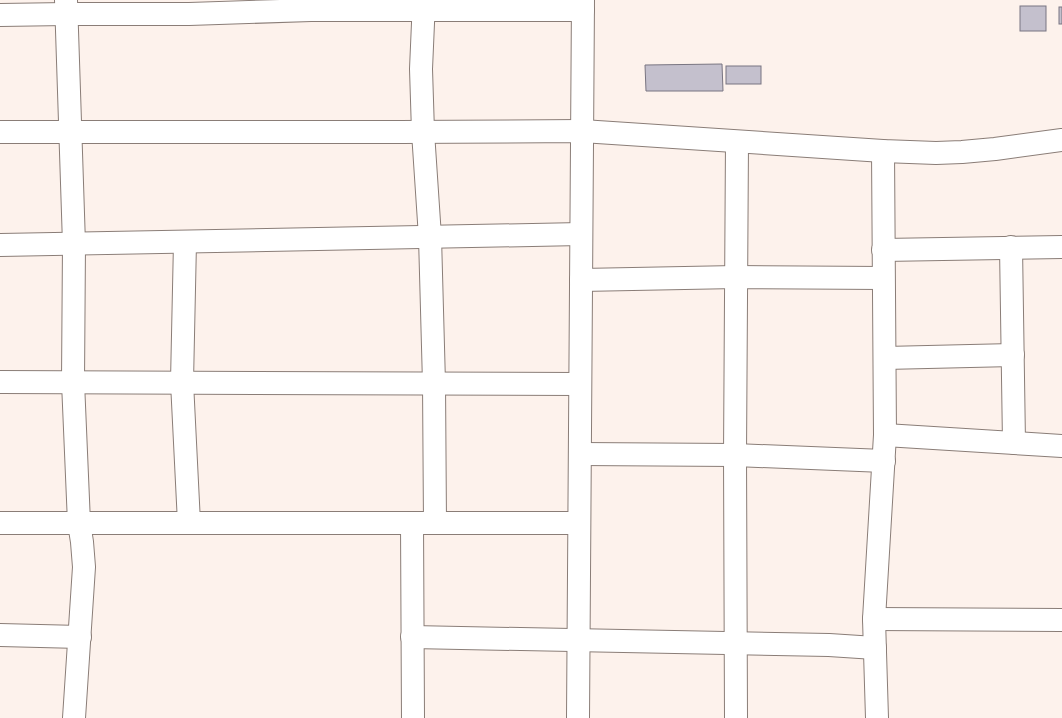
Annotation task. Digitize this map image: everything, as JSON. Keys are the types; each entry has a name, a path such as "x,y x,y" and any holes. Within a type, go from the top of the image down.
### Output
{"street":[{"path":"424,5 422,69 423,132 430,237 434,383 435,522"},
{"path":"0,15 66,7 583,5 578,718"},
{"path":"66,7 74,244 73,382 79,523 84,567 74,718"},
{"path":"0,132 582,131 736,142 936,153 962,152 1062,140"},
{"path":"736,142 736,718"},
{"path":"877,718 874,619 885,435 883,151"},
{"path":"0,245 581,234"},
{"path":"185,242 182,382 188,523"},
{"path":"1011,247 1014,443"},
{"path":"883,250 1062,247"},
{"path":"581,280 736,277 883,278"},
{"path":"884,358 1012,355"},
{"path":"0,382 580,384"},
{"path":"885,435 1062,446"},
{"path":"580,454 735,455 884,461"},
{"path":"412,522 413,718"},
{"path":"0,523 579,523"},
{"path":"874,619 1062,620"},
{"path":"0,635 80,637"},
{"path":"412,637 829,645 875,648"}],"building":[{"path":"1020,6 1046,6 1046,31 1020,31"},
{"path":"1059,7 1062,7 1062,24 1059,24"},
{"path":"722,64 723,91 646,91 645,65"},
{"path":"726,66 761,66 761,84 726,84"}]}
